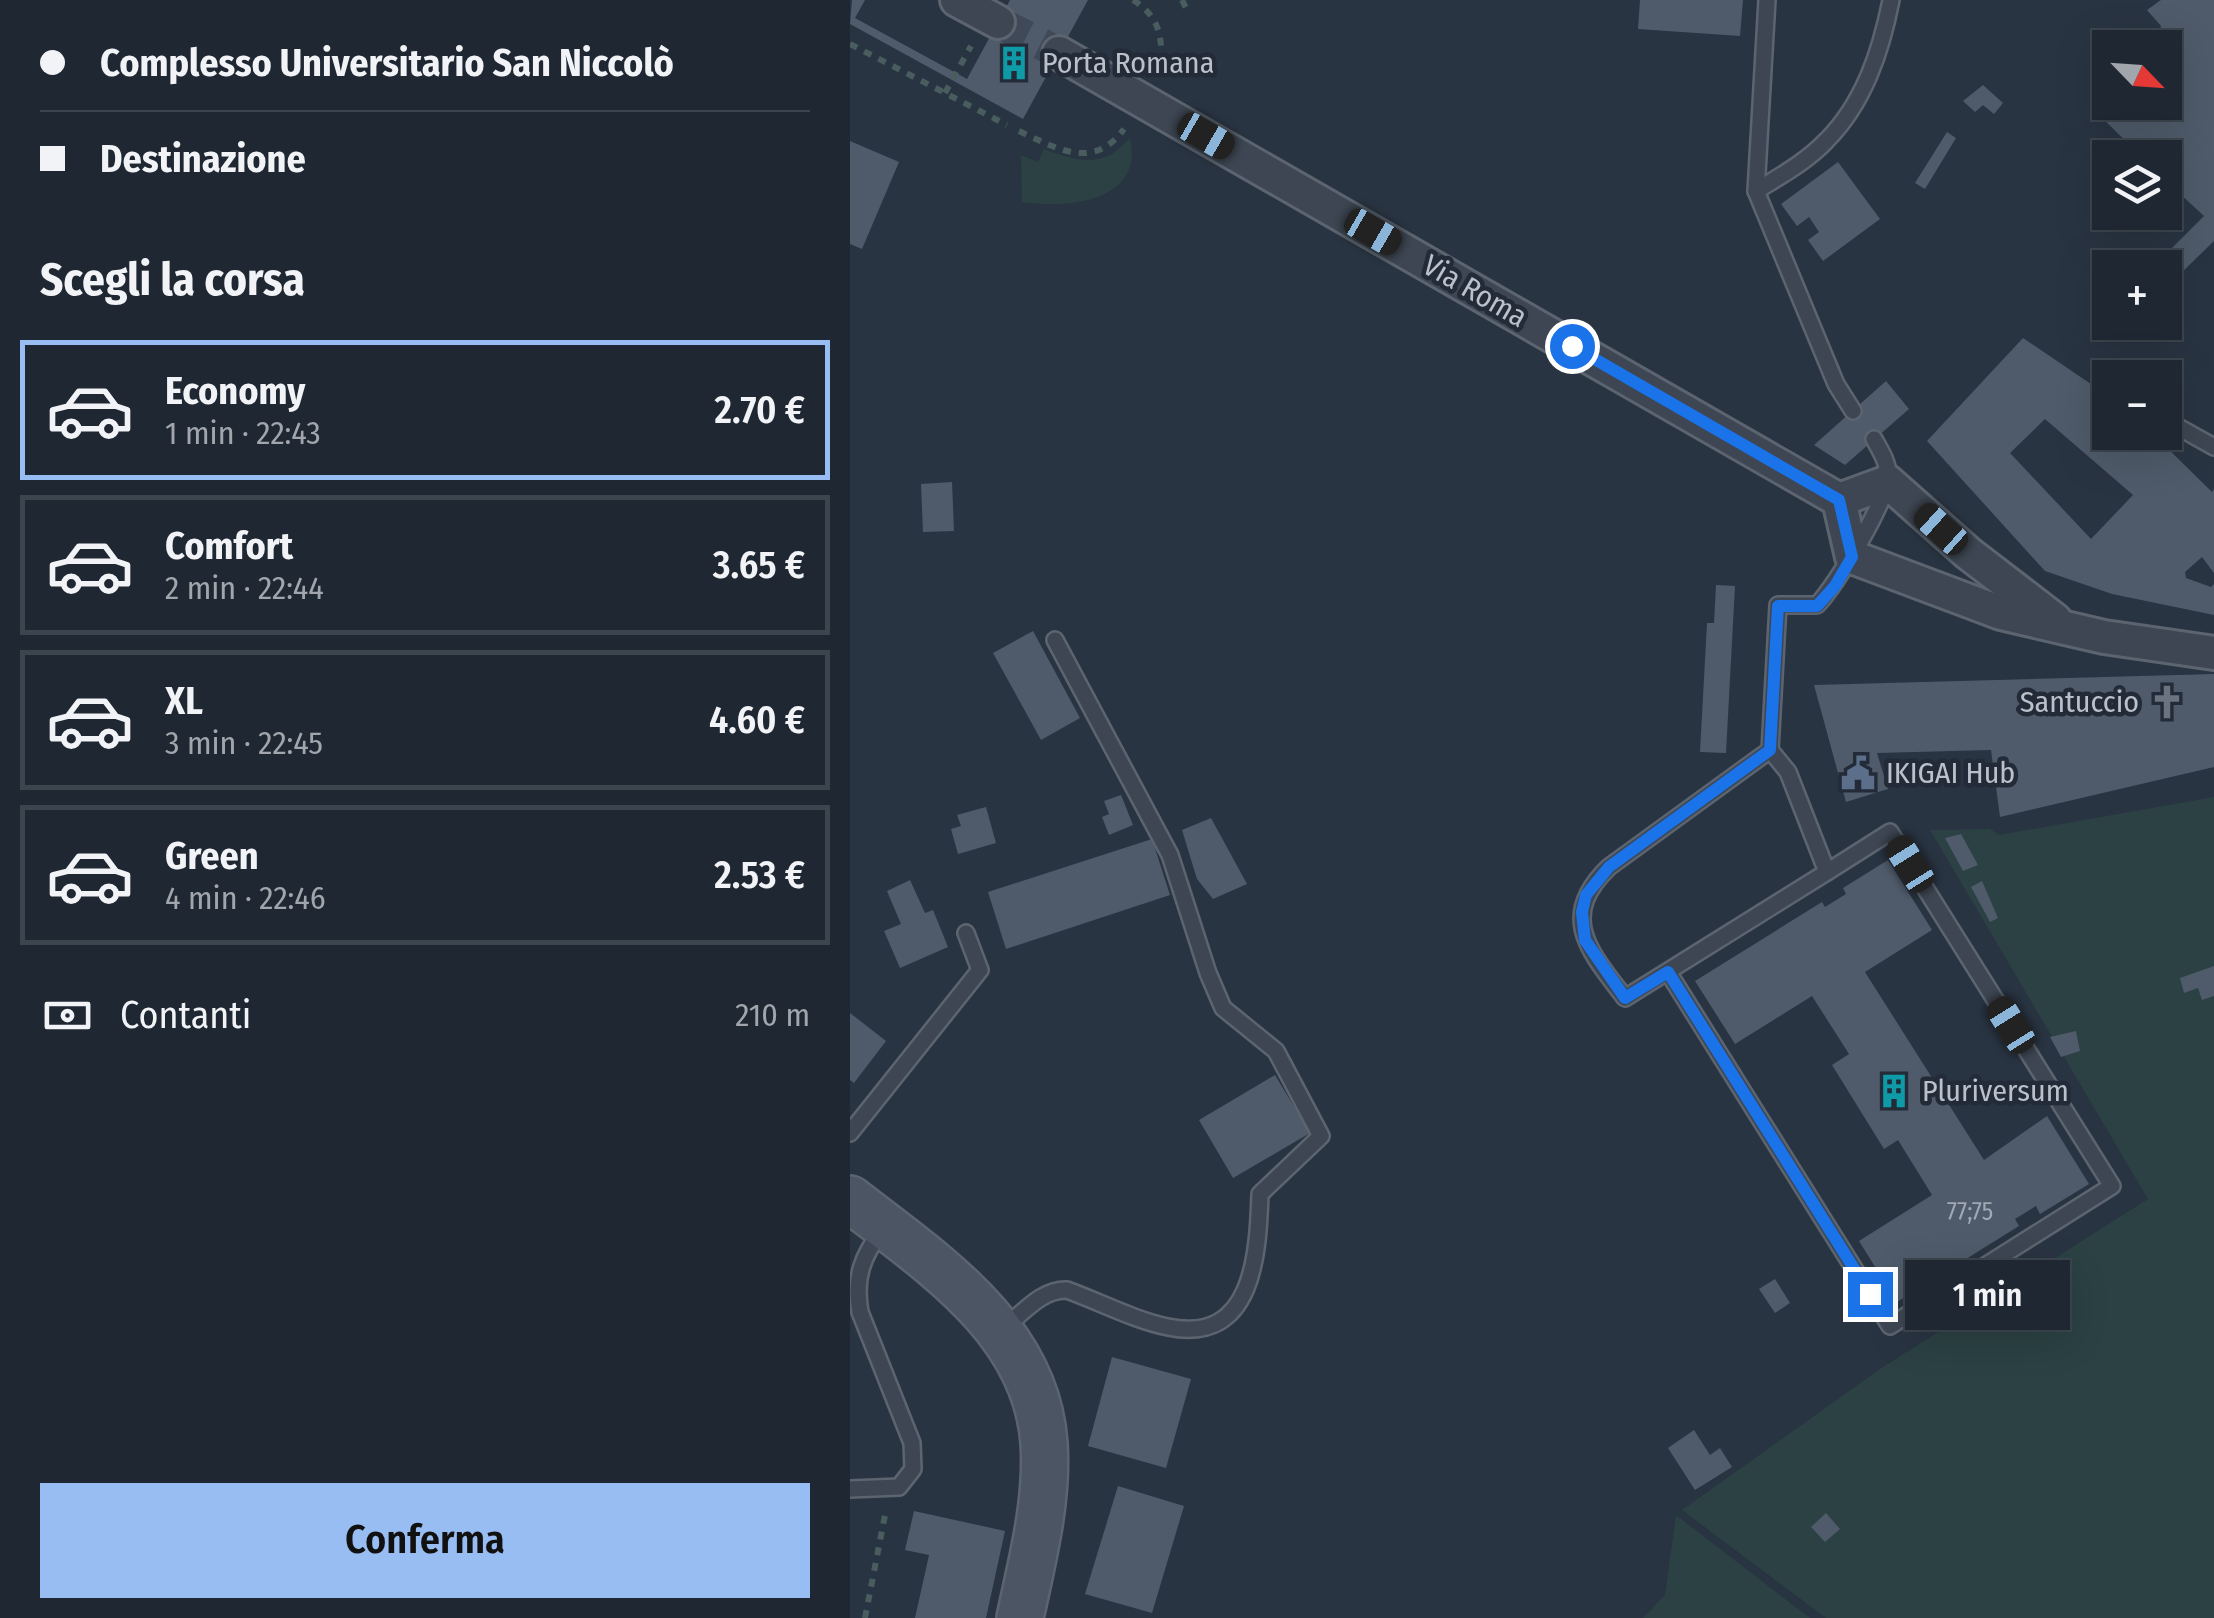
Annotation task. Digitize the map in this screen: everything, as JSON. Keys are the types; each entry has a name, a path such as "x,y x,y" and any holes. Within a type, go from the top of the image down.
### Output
{"main road":[{"path":"850,1198 958,1284 1000,1331 1032,1387 1044,1445 1041,1509 1020,1618"}],"street":[{"path":"957,0 998,22"},
{"name":"Via Roma","path":"1058,53 1839,500"},
{"path":"2062,626 1968,553 1888,482 1839,500 1852,557 2001,614 2104,637 2214,653"}],"lane":[{"path":"1767,0 1756,191 1836,384 1852,411"},
{"path":"1756,191 1806,158 1841,124 1871,72 1890,0"},
{"path":"2182,429 2214,447"},
{"path":"1827,872 1788,772 1770,750 1778,606 1817,606 1835,586 1852,557 1888,482 1886,464 1874,439"},
{"path":"1000,1331 1046,1292 1058,1290 1169,1327 1201,1328 1220,1322 1243,1296 1253,1276 1259,1244 1260,1194 1320,1136 1276,1052 1223,1008 1170,855 1055,640"},
{"path":"1668,972 1890,1326 2112,1186 1890,832 1625,998 1585,940 1582,912 1586,895 1609,867 1770,750"},
{"path":"850,1133 980,970 966,933"},
{"path":"850,1488 890,1489 899,1486 912,1469 912,1444 857,1296 860,1263 885,1226"}],"path":[{"path":"1133,0 1143,6 1160,30 1162,54"},
{"path":"850,44 1007,125"},
{"path":"1020,130 1080,154 1106,148 1124,128"},
{"path":"866,1618 890,1489"}],"green space":[{"path":"1130,138 1132,159 1126,176 1114,188 1080,202 1022,202 1021,155 1038,162 1044,149 1079,159 1100,159"},
{"path":"2214,797 2214,1618 1826,1618 1682,1510 1880,1369 2148,1199 1930,830 1990,829 1999,835"},
{"path":"1676,1515 1810,1618 1643,1618 1665,1595"}],"building":[{"name":"Porta Romana","path":"852,0 865,0 855,18 967,79 1010,0 1088,0 1023,119 850,24"},
{"path":"1640,0 1743,0 1740,36 1638,29"},
{"path":"2161,0 2214,0 2214,241 2182,272 2182,250 2170,250 2204,216 2182,196 2182,140 2125,140 2104,120 2182,120 2182,30 2160,30 2161,26 2147,10"},
{"path":"1983,85 2003,103 1994,114 1983,105 1975,112 1963,101"},
{"path":"1947,132 1956,138 1925,189 1915,183"},
{"path":"850,141 899,162 862,249 850,244"},
{"path":"1838,162 1880,219 1823,261 1808,240 1819,232 1809,217 1797,226 1781,204"},
{"path":"2023,338 2092,385 2092,450 2169,450 2212,492 2214,489 2214,573 2202,557 2185,572 2186,578 2211,587 2214,584 2214,615 2112,594 2045,571 1927,441","holes":["2045,419 2133,495 2091,539 2010,453"]},
{"path":"1886,381 1909,409 1845,465 1814,445"},
{"path":"952,482 954,531 923,532 921,484"},
{"path":"1716,585 1735,586 1726,753 1700,752 1707,623 1714,623"},
{"path":"1033,631 1080,718 1041,740 993,653"},
{"path":"2214,674 2214,767 2000,817 1991,750 1877,753 1888,789 1846,802 1814,685"},
{"path":"1121,795 1133,825 1109,835 1102,817 1109,814 1104,801"},
{"path":"986,807 996,843 958,854 951,829 961,826 957,815"},
{"path":"1211,818 1247,884 1213,899 1197,879 1182,830"},
{"path":"1961,834 1978,865 1963,871 1945,838"},
{"path":"1152,839 1170,895 1006,949 988,892"},
{"name":"Pluriversum","path":"1888,860 1932,930 1865,972 1984,1160 2047,1116 2089,1184 2040,1214 2036,1206 2015,1219 2019,1226 1897,1302 1859,1241 1932,1195 1898,1140 1884,1149 1832,1065 1849,1054 1812,996 1735,1044 1695,981 1822,902 1825,907 1846,894 1843,888"},
{"path":"910,880 925,913 933,910 948,947 900,968 884,931 901,924 887,891"},
{"path":"1982,881 1998,918 1990,922 1971,887"},
{"path":"2214,966 2214,996 2202,1000 2198,988 2184,993 2180,978"},
{"path":"850,1013 886,1041 854,1083 850,1080"},
{"path":"2076,1031 2080,1051 2061,1057 2050,1037"},
{"path":"1275,1075 1310,1133 1233,1178 1199,1120"},
{"path":"1775,1279 1790,1303 1775,1313 1759,1289"},
{"path":"1112,1357 1191,1379 1166,1468 1088,1446"},
{"path":"1694,1430 1710,1455 1720,1448 1732,1467 1695,1490 1668,1448"},
{"path":"1118,1486 1184,1506 1152,1613 1085,1594"},
{"path":"914,1511 1005,1531 986,1618 915,1618 929,1555 905,1550"},
{"path":"1826,1513 1840,1529 1825,1542 1811,1527"}],"tunnel":[{"path":"998,22 1059,53"}],"place":[{"name":"Porta Romana","path":"1014,63"},
{"name":"Santuccio","path":"2167,702"},
{"name":"IKIGAI Hub","path":"1858,773"},
{"name":"Pluriversum","path":"1894,1091"}],"route":[{"path":"1572,346 1839,500 1852,557 1835,586 1817,606 1778,606 1770,750 1609,867 1586,895 1582,930 1589,948 1625,998 1668,972 1870,1294"}]}
